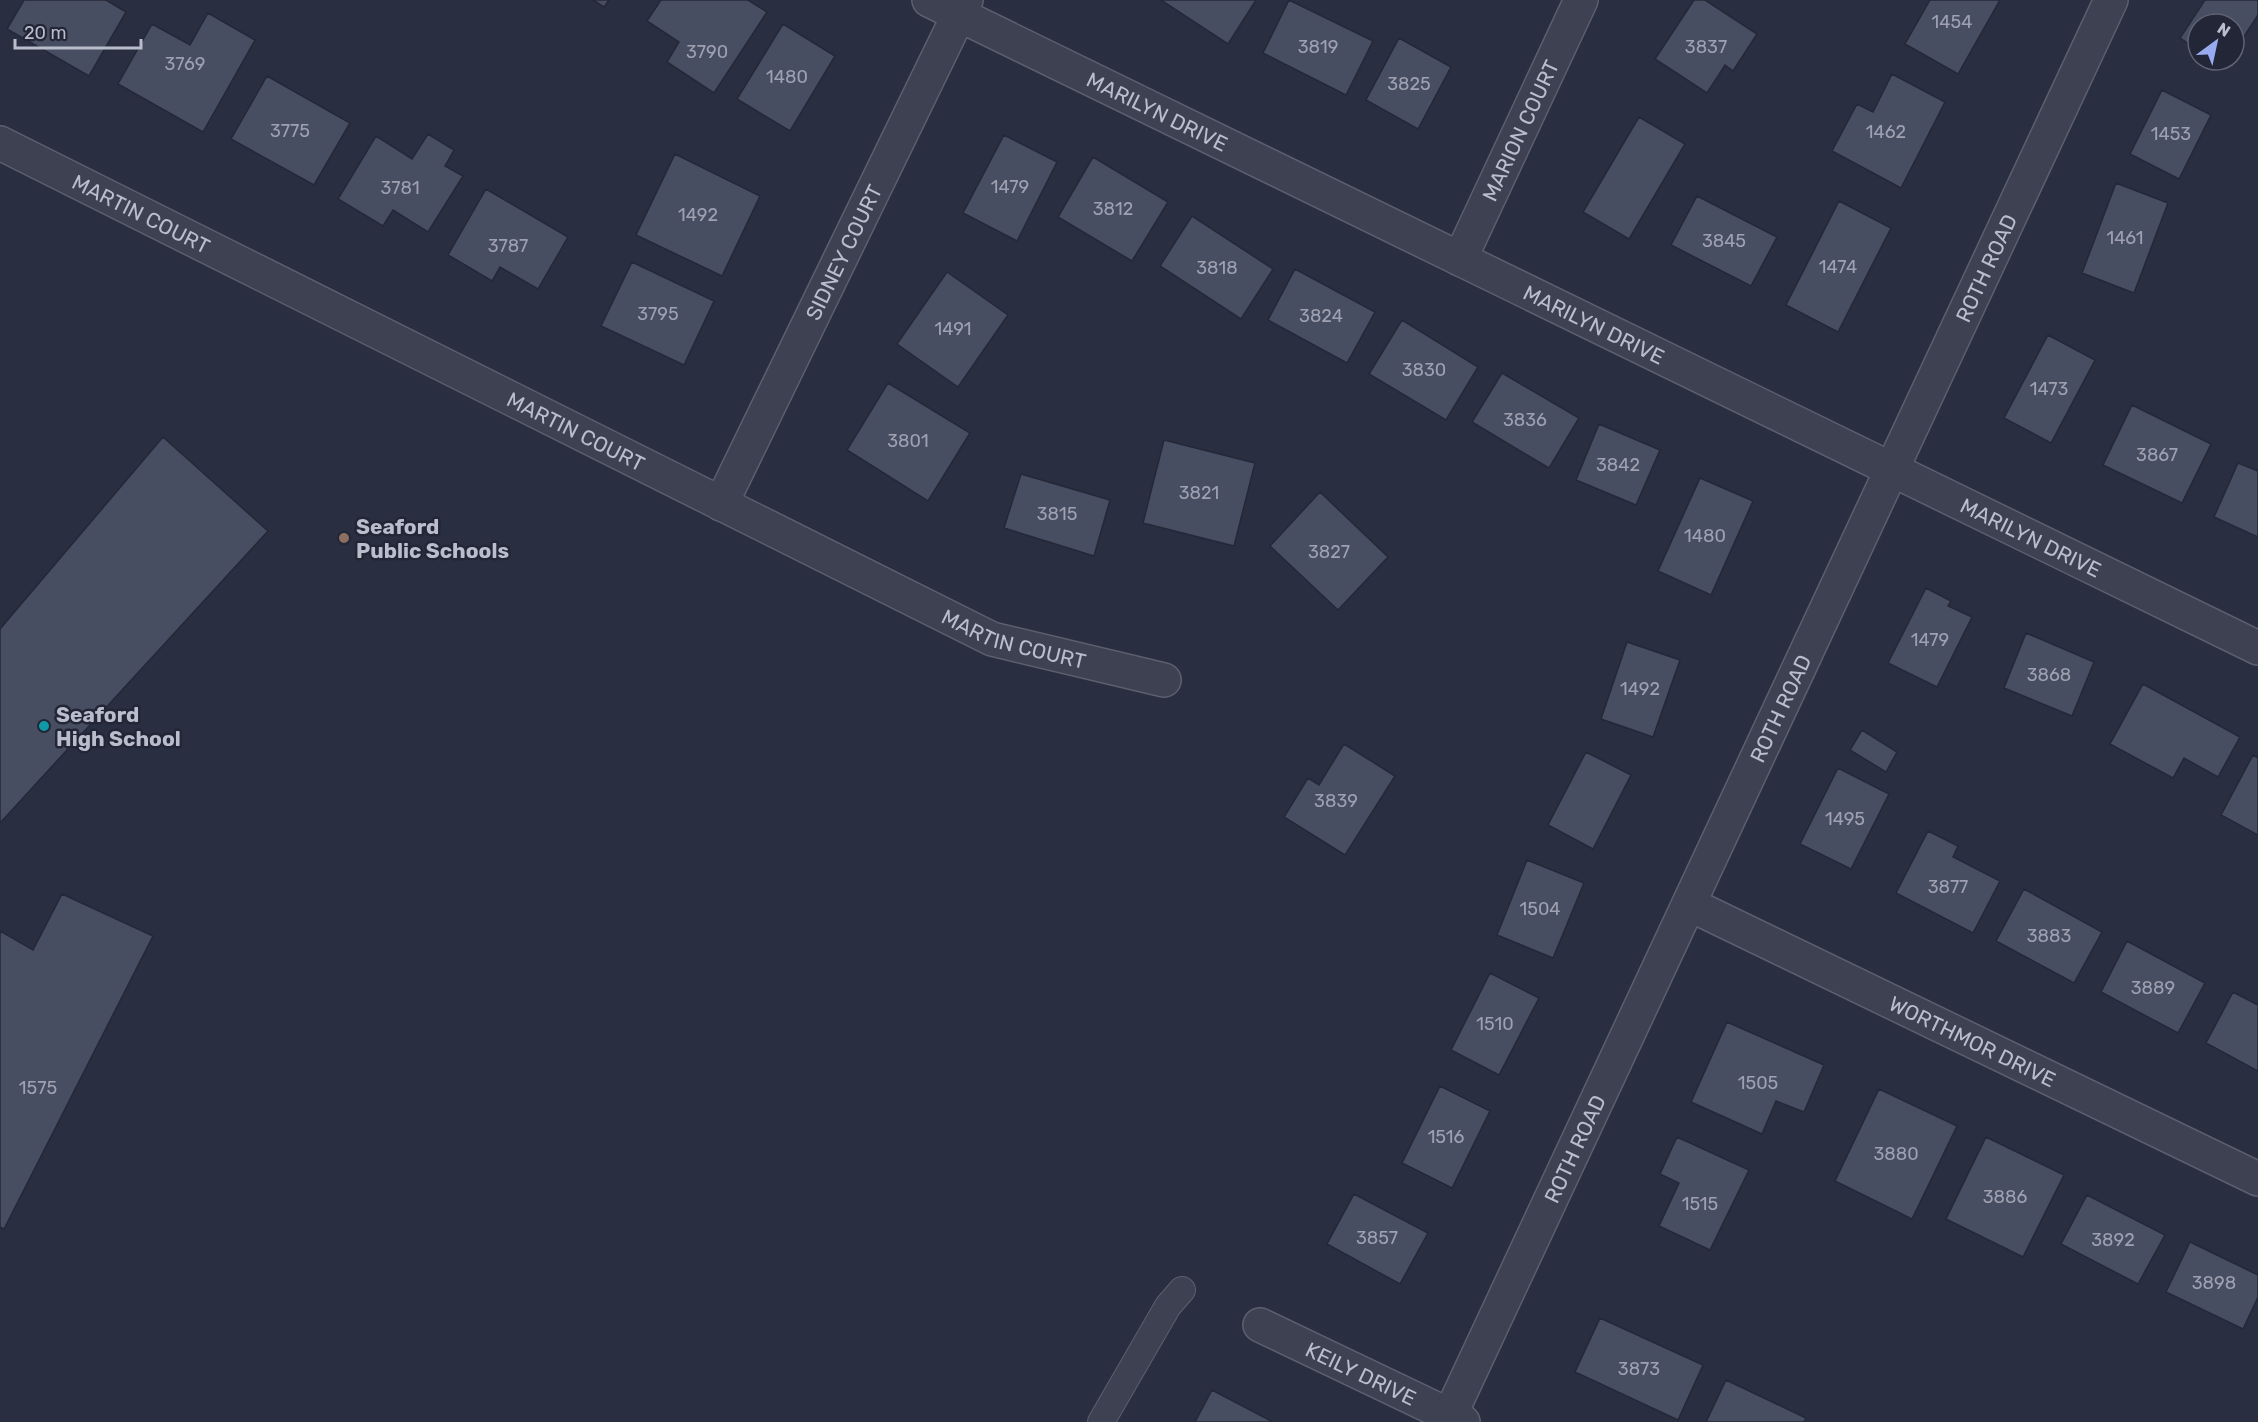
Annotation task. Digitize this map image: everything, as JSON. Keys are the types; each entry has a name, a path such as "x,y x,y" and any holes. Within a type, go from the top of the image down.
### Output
{"street":[{"name":"MARILYN DRIVE","path":"929,0 962,8 1460,259 2258,648"},
{"name":"MARION COURT","path":"1460,259 1581,0"},
{"name":"ROTH ROAD","path":"1457,1419 1689,904 2111,0"},
{"name":"SIDNEY COURT","path":"721,504 962,8"},
{"name":"MARTIN COURT","path":"0,143 992,639 1164,680"},
{"name":"WORTHMOR DRIVE","path":"1689,904 2258,1179"},
{"name":"KEILY DRIVE","path":"1260,1325 1457,1419"}],"lane":[{"path":"1101,1422 1168,1306 1182,1290"}],"building":[{"path":"24,0 106,0 126,12 89,76 7,29"},
{"path":"593,0 609,0 604,7"},
{"path":"661,0 748,0 767,12 714,93 667,62 679,42 647,21"},
{"path":"1161,0 1256,0 1228,44"},
{"path":"1289,0 1373,41 1346,95 1263,53"},
{"path":"1694,0 1705,0 1757,34 1733,71 1725,65 1707,93 1655,59"},
{"path":"1930,0 2000,0 1958,74 1905,44"},
{"path":"2205,0 2258,0 2258,15 2246,34 2246,12 2197,12"},
{"path":"208,13 255,40 203,132 118,84 152,24 190,45"},
{"path":"783,24 835,56 790,131 737,99"},
{"path":"2186,29 2186,42 2180,38"},
{"path":"1399,38 1451,67 1418,129 1366,100"},
{"path":"1892,74 1945,102 1901,188 1832,151 1857,104 1873,112"},
{"path":"267,76 350,123 314,185 231,139"},
{"path":"2162,90 2211,115 2179,179 2130,154"},
{"path":"1639,117 1685,144 1629,239 1583,212"},
{"path":"428,134 454,150 445,166 463,176 428,232 393,210 383,226 338,199 376,136 412,159"},
{"path":"1004,135 1057,162 1017,241 963,213"},
{"path":"675,154 760,196 722,276 636,235"},
{"path":"1093,157 1168,202 1132,261 1058,217"},
{"path":"2116,183 2168,203 2134,293 2082,273"},
{"path":"486,189 568,237 538,289 500,267 492,281 448,255"},
{"path":"1697,196 1777,237 1751,286 1671,245"},
{"path":"1839,201 1891,228 1838,332 1786,305"},
{"path":"1192,216 1273,269 1241,319 1160,266"},
{"path":"632,262 714,301 684,365 601,326"},
{"path":"1295,269 1375,312 1347,363 1268,320"},
{"path":"947,272 1008,315 958,387 897,344"},
{"path":"1402,320 1478,367 1446,420 1369,374"},
{"path":"2048,335 2095,360 2051,443 2004,418"},
{"path":"1502,373 1579,418 1549,468 1472,422"},
{"path":"888,383 970,433 928,501 847,450"},
{"path":"2132,405 2211,444 2182,503 2103,465"},
{"path":"1599,424 1660,450 1636,505 1576,480"},
{"name":"Seaford High School","path":"163,437 268,531 0,823 0,629"},
{"path":"1164,440 1255,463 1234,546 1143,523"},
{"path":"2238,463 2258,471 2258,537 2214,517"},
{"path":"1021,474 1110,500 1094,556 1004,528"},
{"path":"1700,478 1753,501 1711,595 1658,571"},
{"path":"1320,492 1388,557 1338,610 1270,546"},
{"path":"1926,588 1951,601 1948,606 1972,617 1937,687 1888,663"},
{"path":"2026,633 2094,662 2072,716 2004,688"},
{"path":"1627,642 1680,660 1653,737 1601,719"},
{"path":"2143,684 2240,737 2218,777 2184,758 2173,778 2110,744"},
{"path":"1862,730 1897,752 1886,772 1850,750"},
{"path":"1344,744 1395,776 1345,855 1284,817 1308,778 1319,785"},
{"path":"1586,752 1631,775 1593,849 1548,825"},
{"path":"2253,755 2258,758 2258,835 2221,815"},
{"path":"1838,768 1889,794 1851,869 1800,844"},
{"path":"1928,831 1958,846 1953,857 2000,881 1973,933 1896,893"},
{"path":"1527,860 1584,883 1553,958 1497,935"},
{"path":"2024,889 2102,932 2074,983 1996,941"},
{"path":"62,894 153,936 4,1229 0,1227 0,931 33,950"},
{"path":"2127,941 2205,983 2178,1033 2101,992"},
{"path":"1490,973 1539,998 1499,1075 1451,1050"},
{"path":"2233,992 2258,1005 2258,1071 2206,1043"},
{"path":"1727,1022 1824,1065 1804,1112 1776,1101 1762,1134 1691,1102"},
{"path":"1440,1086 1490,1111 1452,1188 1402,1163"},
{"path":"1879,1089 1957,1126 1912,1219 1835,1181"},
{"path":"1677,1137 1749,1170 1710,1250 1659,1226 1679,1183 1660,1174"},
{"path":"1986,1137 2064,1175 2023,1257 1946,1219"},
{"path":"1354,1194 1428,1233 1400,1284 1327,1244"},
{"path":"2087,1195 2165,1235 2138,1284 2061,1244"},
{"path":"2190,1242 2258,1275 2258,1297 2243,1329 2166,1292"},
{"path":"1600,1318 1703,1365 1678,1420 1575,1372"},
{"path":"1726,1380 1806,1418 1804,1422 1706,1422"},
{"path":"1212,1390 1273,1422 1195,1422"}],"place":[{"name":"Seaford Public Schools","path":"344,538"},
{"name":"Seaford High School","path":"44,726"}]}
